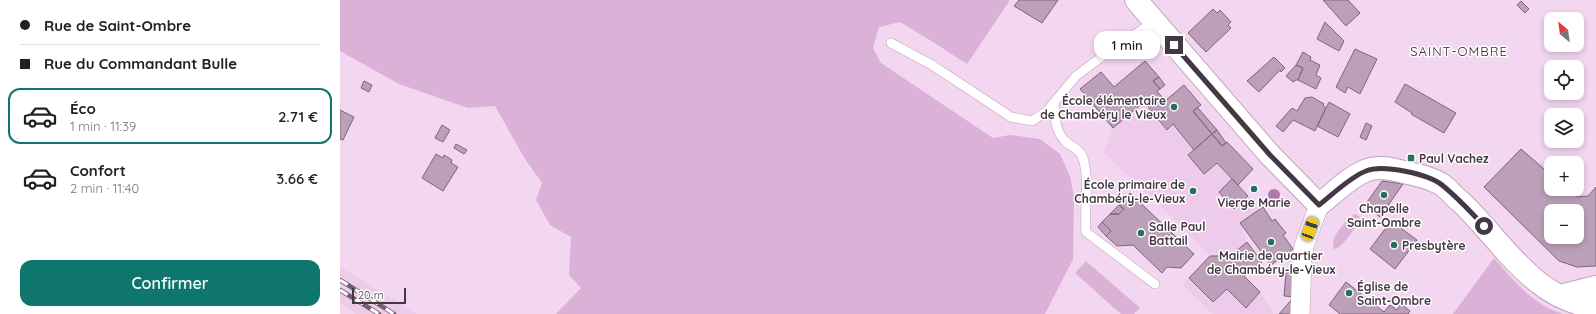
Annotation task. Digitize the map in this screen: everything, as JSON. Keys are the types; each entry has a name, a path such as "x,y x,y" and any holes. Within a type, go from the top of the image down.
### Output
{"street":[{"path":"1136,0 1270,155 1319,205"},
{"path":"1300,314 1302,258 1304,246 1319,205 1365,171 1376,168 1388,168 1423,176 1441,184 1474,214 1530,277 1560,296 1580,306 1596,307"},
{"path":"1560,296 1596,287"}],"lane":[{"path":"891,43 932,65 1011,117 1032,121 1047,111 1076,76 1108,52 1154,22"},
{"path":"1054,103 1058,132 1065,142 1075,147 1082,156 1087,174 1086,232 1155,284"}],"shaded area":[{"path":"340,0 1010,0 967,64 900,22 879,27 873,48 881,63 993,138 1010,135 1040,139 1060,154 1070,176 1074,196 1073,259 1045,314 556,314 581,288 569,275 571,237 550,225 536,200 542,183 525,159 495,106 468,108 399,84 340,51"},
{"name":"École primaire de Chambéry-le-Vieux","path":"1145,61 1165,85 1157,91 1165,101 1184,85 1201,105 1198,108 1226,142 1253,169 1238,185 1259,209 1240,224 1247,243 1262,262 1244,276 1260,292 1275,314 1213,314 1182,285 1210,256 1178,223 1104,153 1113,128 1080,89 1101,72 1114,87"},
{"path":"1356,214 1361,218 1359,222 1345,241 1334,249 1333,242 1336,235 1346,221"},
{"path":"1494,258 1524,291 1542,305 1563,314 1453,314"},
{"path":"1086,261 1140,308 1134,314 1121,314 1075,273"},
{"path":"340,267 417,314 356,314 340,303"}],"building":[{"path":"1019,0 1058,0 1042,23 1014,6"},
{"path":"1323,0 1348,0 1360,13 1346,26"},
{"path":"1521,1 1529,9 1525,13 1517,5"},
{"path":"1213,9 1217,13 1220,10 1231,22 1228,25 1231,28 1206,52 1188,33"},
{"path":"1325,22 1344,41 1339,51 1317,39"},
{"path":"1355,49 1377,59 1360,94 1348,87 1345,93 1336,87"},
{"path":"1303,52 1311,57 1310,60 1320,65 1316,75 1321,78 1316,89 1298,80 1303,68 1296,65"},
{"path":"1274,57 1285,68 1281,72 1280,70 1259,92 1247,81"},
{"name":"École élémentaire de Chambéry le Vieux","path":"1145,61 1159,77 1153,81 1160,89 1157,91 1165,101 1184,85 1201,105 1193,111 1212,134 1194,150 1173,124 1167,130 1144,102 1113,128 1080,89 1101,72 1114,87"},
{"path":"1296,65 1303,68 1298,80 1293,82 1286,76"},
{"path":"1159,77 1165,85 1160,89 1153,81"},
{"path":"364,81 372,85 369,92 361,88"},
{"path":"1405,84 1456,113 1444,133 1411,114 1412,113 1395,102"},
{"path":"1312,97 1324,104 1323,105 1326,108 1315,131 1293,120 1283,132 1276,126 1292,108 1297,111 1305,98"},
{"path":"1329,102 1350,114 1338,137 1317,126"},
{"path":"1198,108 1217,130 1212,134 1193,111"},
{"path":"340,110 354,117 343,140 340,139"},
{"path":"1366,123 1372,126 1366,140 1360,137"},
{"path":"442,125 450,130 443,142 435,138"},
{"path":"1217,130 1226,143 1222,146 1212,134"},
{"path":"1212,134 1222,146 1227,142 1253,169 1238,185 1217,163 1204,174 1188,155"},
{"path":"456,144 467,150 464,154 454,148"},
{"path":"1521,149 1544,169 1544,196 1588,196 1596,187 1596,266 1577,267 1559,261 1484,187"},
{"path":"436,154 443,158 444,155 452,160 451,163 458,167 443,191 422,178"},
{"path":"1232,179 1248,196 1234,209 1219,192"},
{"name":"Chapelle Saint-Ombre","path":"1382,181 1403,184 1380,217 1365,205"},
{"name":"Salle Paul Battail","path":"1130,193 1194,254 1181,268 1167,267 1162,273 1133,245 1117,246 1106,236 1111,231 1102,222 1110,214 1119,214 1124,209 1119,205"},
{"path":"1119,205 1124,209 1119,214 1110,214"},
{"name":"Mairie de quartier de Chambéry-le-Vieux","path":"1263,207 1272,221 1275,219 1286,233 1283,235 1293,249 1271,265 1240,223"},
{"name":"Presbytère","path":"1391,221 1417,240 1395,269 1370,249"},
{"path":"1102,222 1111,231 1106,236 1098,227"},
{"path":"1247,242 1262,262 1244,276 1260,292 1246,308 1227,289 1213,302 1189,278 1210,256 1230,256"},
{"path":"1286,272 1297,272 1295,297 1284,296"},
{"name":"Église de Saint-Ombre","path":"1346,282 1384,312 1390,305 1397,310 1401,304 1410,311 1408,314 1340,314 1329,305"},
{"path":"1293,298 1294,314 1279,314"}],"railway":[{"path":"340,280 394,314"},
{"path":"340,290 379,314"}],"place":[{"name":"École élémentaire de Chambéry le Vieux","path":"1174,107"},
{"name":"Paul Vachez","path":"1411,158"},
{"name":"Vierge Marie","path":"1254,189"},
{"name":"École primaire de Chambéry-le-Vieux","path":"1193,191"},
{"name":"Chapelle Saint-Ombre","path":"1384,195"},
{"name":"Salle Paul Battail","path":"1141,233"},
{"name":"Mairie de quartier de Chambéry-le-Vieux","path":"1271,242"},
{"name":"Presbytère","path":"1394,245"},
{"name":"Église de Saint-Ombre","path":"1349,293"}],"district":[{"name":"SAINT-OMBRE","path":"1459,51"}],"route":[{"path":"1174,45 1279,165 1319,205 1365,171 1376,168 1388,168 1423,176 1441,184 1474,214 1484,226"}]}
